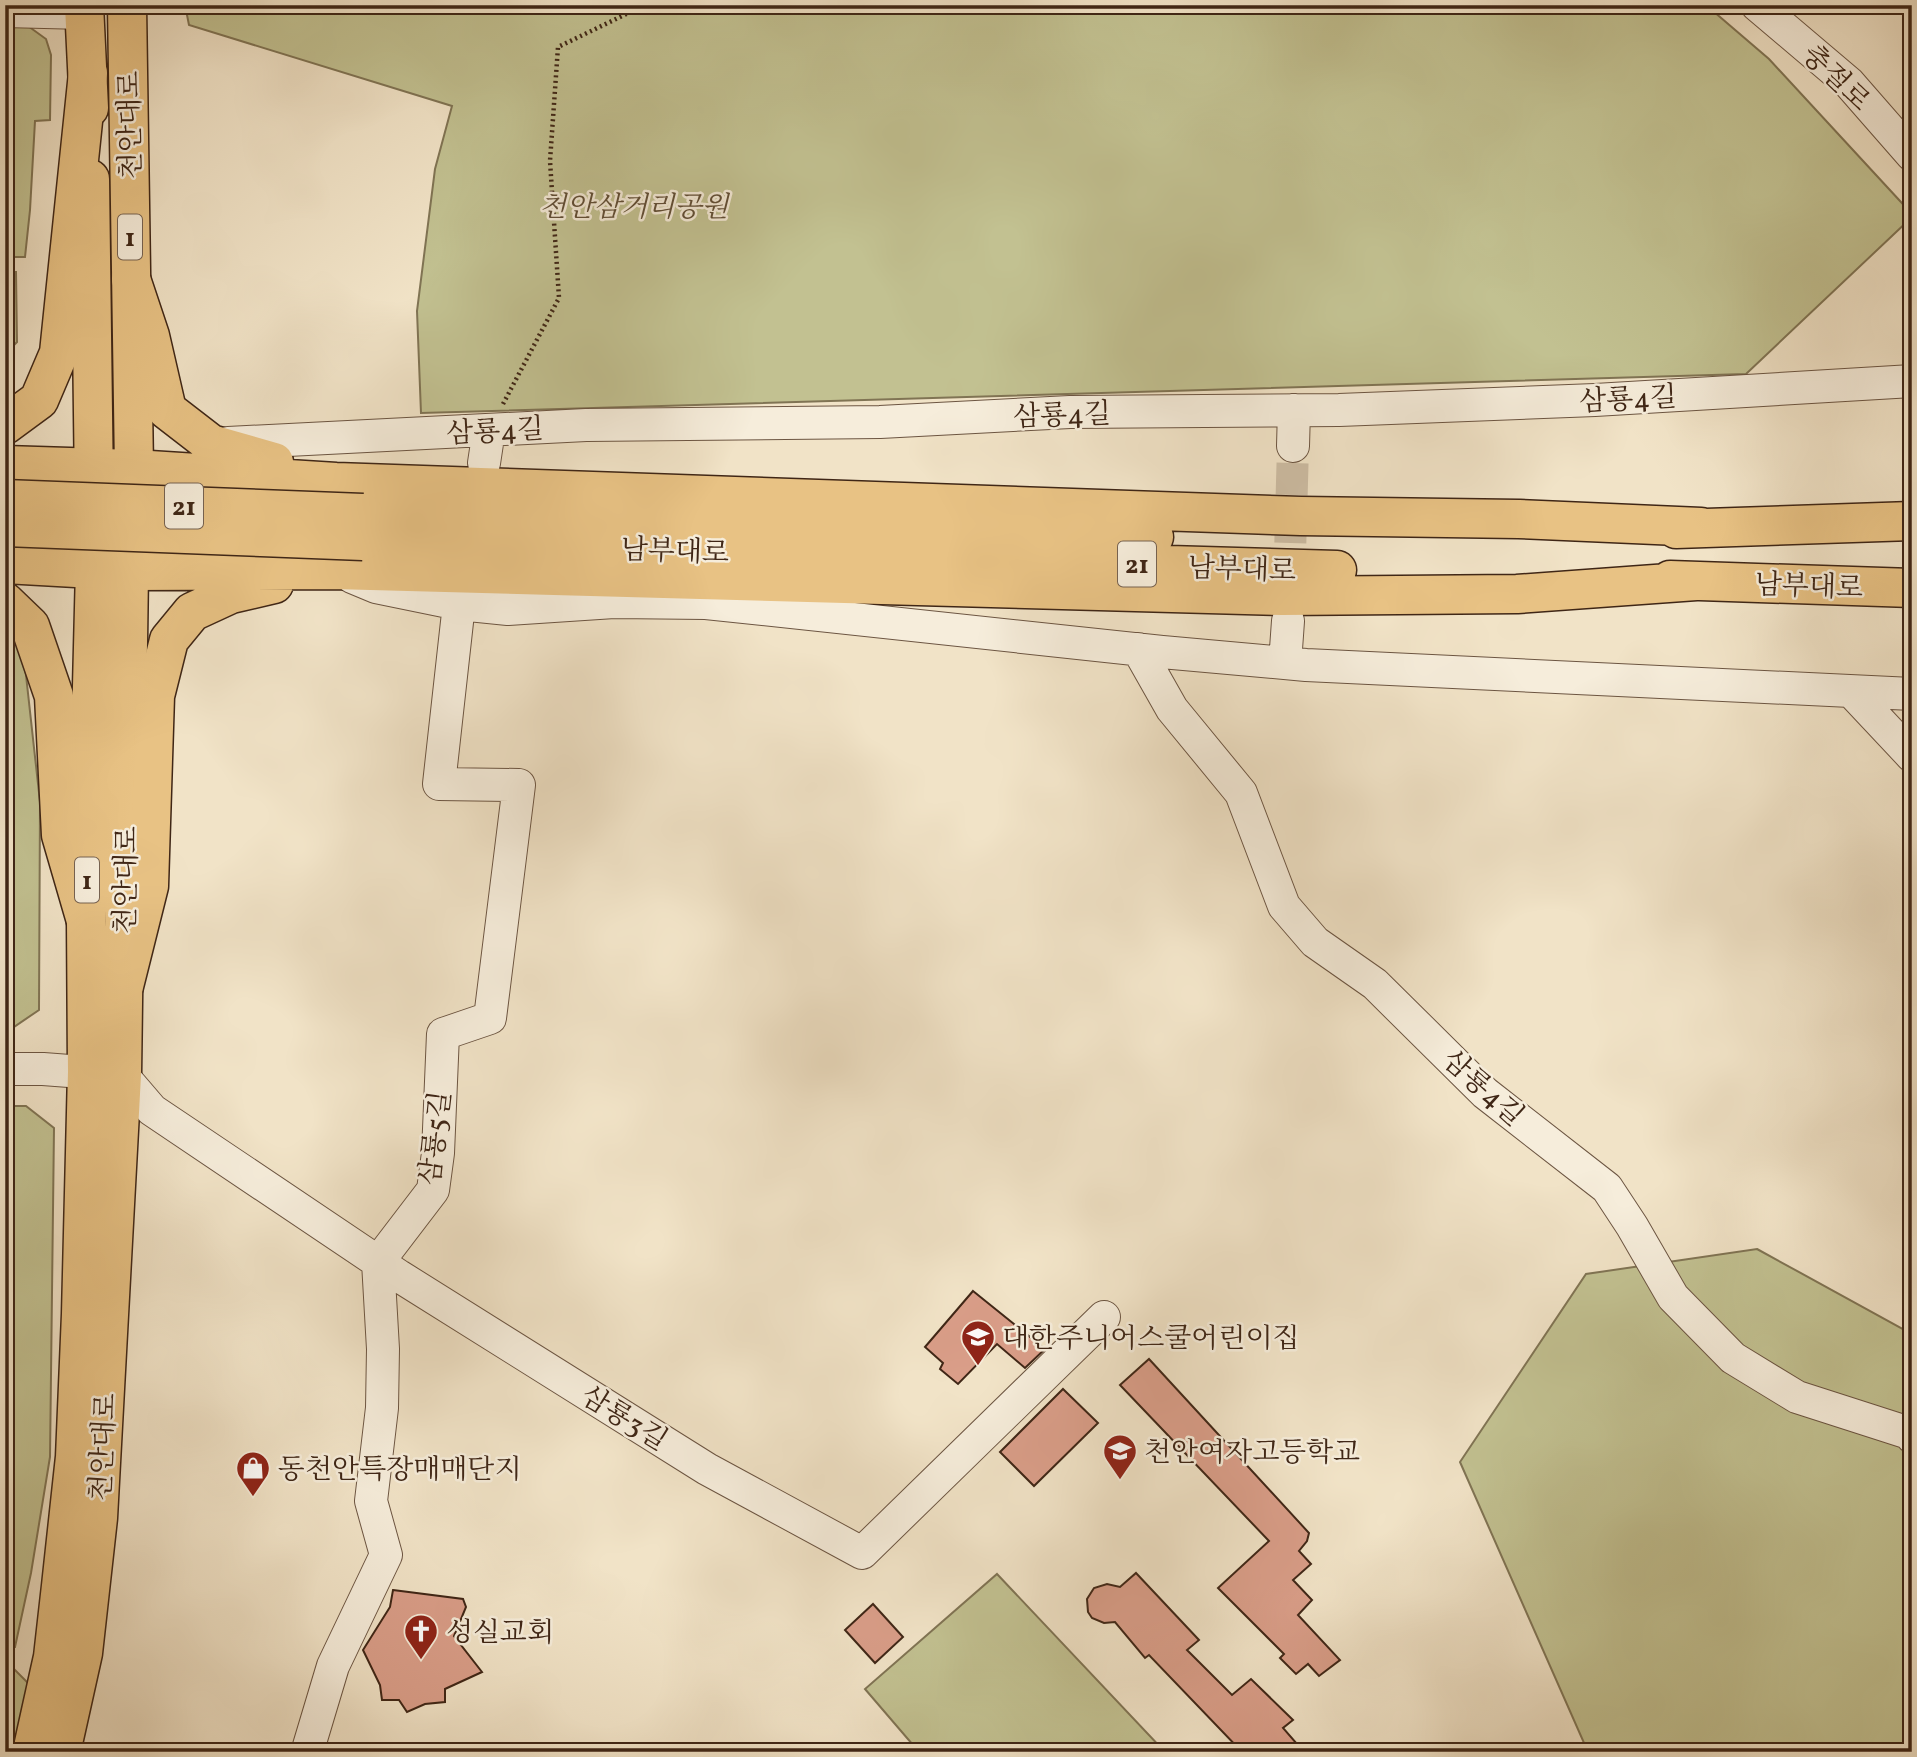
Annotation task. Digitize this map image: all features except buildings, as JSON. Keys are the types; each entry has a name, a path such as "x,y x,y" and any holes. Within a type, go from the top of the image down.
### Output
{"main road":[{"name":"천안대로","path":"61,1752 83,1653 98,1518 104,1073 86,920 112,570 134,469 127,5"},
{"name":"천안대로","path":"32,1752 53,1657 75,1457 104,1073 124,986 112,570 95,468 88,73 84,9"},
{"path":"5,425 39,400 59,353 88,73"},
{"path":"131,279 150,336 167,410 211,444 336,482"},
{"path":"5,465 134,469 336,482 1301,516 1519,519 1701,527"},
{"name":"21","path":"5,499 363,527"},
{"name":"남부대로","path":"363,527 1351,541 1521,540 1701,527 1912,521"},
{"name":"21","path":"5,527 363,527"},
{"name":"남부대로","path":"363,527 1696,582 1912,588"},
{"path":"5,564 112,570 334,570 1282,596 1517,594 1696,582"},
{"path":"124,986 149,886 155,696 169,640 192,612 231,594 334,570"},
{"path":"5,602 30,626 54,696 61,835 86,920"}],"street":[{"name":"충절로","path":"1757,5 1849,83 1912,155"},
{"path":"5,11 84,9"},
{"name":"삼룡4길","path":"211,444 586,425 880,422 1070,412 1294,410 1595,400 1912,381"},
{"path":"1293,446 1294,410"},
{"path":"484,463 489,430"},
{"path":"334,570 376,587 464,599 508,609 614,602 706,603 1285,663 1912,694"},
{"name":"삼룡5길","path":"378,1262 433,1190 438,1153 443,1034 490,1018 519,785 439,785 464,599"},
{"path":"1285,663 1288,621"},
{"name":"삼룡4길","path":"1138,649 1172,709 1241,793 1284,906 1315,942 1376,984 1485,1093 1606,1188 1632,1226 1673,1297 1734,1358 1797,1397 1909,1433 1912,1437"},
{"path":"1852,692 1912,756"},
{"path":"5,1069 104,1073"},
{"name":"삼룡3길","path":"104,1073 152,1110 378,1262 707,1469 862,1553 1104,1317"},
{"path":"309,1752 333,1667 386,1555 371,1501 382,1408 383,1349 378,1262"}],"path":[{"path":"489,430 559,298 550,161 558,47 645,5"}],"green space":[{"name":"천안삼거리공원","path":"185,5 1706,5 1769,59 1912,217 1746,374 421,413 417,311 435,169 452,106 189,25"},
{"path":"28,26 46,39 51,55 50,120 35,121 25,257 5,257 5,28"},
{"path":"5,272 16,272 17,342 5,354"},
{"path":"5,635 23,648 40,802 39,1010 8,1031"},
{"path":"5,1106 26,1106 54,1128 50,1457 31,1573 15,1647 5,1647"},
{"path":"1757,1249 1912,1334 1912,1752 1588,1752 1460,1462 1586,1274"},
{"path":"997,1574 1165,1752 919,1752 865,1689"},
{"path":"5,1660 32,1687 16,1752 5,1752"}],"tunnel":[{"path":"1289,591 1293,446"}],"place":[{"name":"대한주니어스쿨어린이집","path":"978,1367"},
{"name":"천안여자고등학교","path":"1120,1481"},
{"name":"동천안특장매매단지","path":"253,1498"},
{"name":"성실교회","path":"421,1661"}]}
